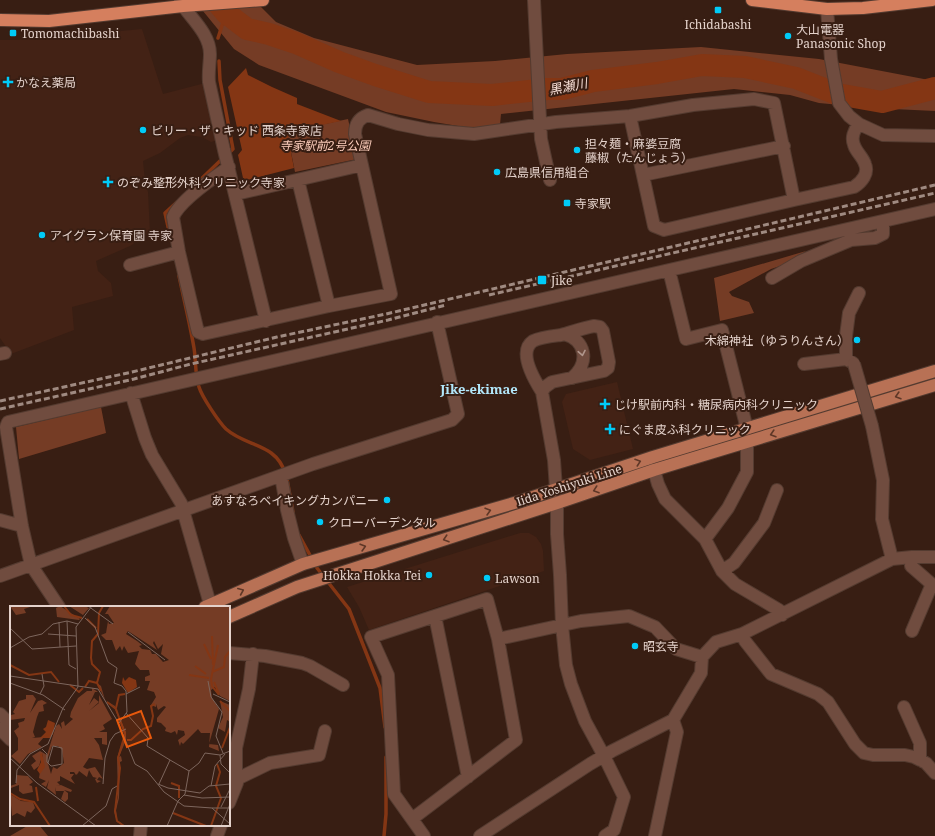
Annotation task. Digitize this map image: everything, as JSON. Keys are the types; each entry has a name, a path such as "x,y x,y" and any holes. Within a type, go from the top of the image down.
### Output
{"highway":[{"path":"0,20 48,21 185,4 260,0"},
{"path":"752,0 827,9 863,8 929,0"}],"main road":[{"name":"Iida Yoshiyuki Line","path":"207,606 303,564 556,490 653,458 935,371"},
{"name":"Iida Yoshiyuki Line","path":"230,617 296,587 557,503 654,470 935,385"}],"street":[{"path":"534,0 541,139 550,180"},
{"path":"185,4 208,40 210,53 208,74 209,82 266,321"},
{"path":"827,9 831,59 839,103 849,116 859,124 883,135 935,136"},
{"path":"229,167 189,198 175,211 173,216 179,252 198,332 203,334 391,294 355,130 361,118 368,115 413,127 459,134 474,134 540,121 556,122 630,116 693,105 754,99 774,103 794,200"},
{"path":"630,116 654,226 664,230 854,187 861,181 866,172 865,163 853,142 854,133 859,124"},
{"path":"643,175 784,146"},
{"path":"236,194 362,165"},
{"path":"298,180 329,306"},
{"path":"58,606 30,565 6,427 8,422 437,322 935,209"},
{"path":"772,278 802,261 851,240 875,238 883,234 883,221"},
{"path":"130,265 179,252"},
{"path":"669,270 686,339 722,330 747,429"},
{"path":"859,293 849,313 846,336 850,362 872,426 883,480 882,519 892,559"},
{"path":"0,576 281,476 452,420 458,414 437,322"},
{"path":"542,392 549,383 606,370 609,367 603,331 598,326 576,330 533,342 529,345 527,350 531,373 542,392 554,460 562,625 566,664 584,721 604,756 624,797 614,830 605,836"},
{"path":"564,334 578,341 584,355 582,366 572,378"},
{"path":"804,364 850,362"},
{"path":"131,393 152,455 181,503 207,606"},
{"path":"705,539 728,508 747,472 748,441"},
{"path":"654,470 658,484 665,499 705,539 722,571 735,584 779,610 782,615"},
{"path":"281,476 287,510 294,538 303,564"},
{"path":"722,571 734,563 764,523 777,490"},
{"path":"0,520 22,526"},
{"path":"912,556 911,566 934,586 912,632"},
{"path":"480,836 590,764 673,720 700,673 702,657 716,642 742,634 892,559 912,556 935,557"},
{"path":"412,819 516,740 498,639 486,599 371,636 388,675 394,794 424,836"},
{"path":"435,616 468,777"},
{"path":"498,639 562,625 629,616 655,627 676,649 702,657"},
{"path":"742,634 745,641 771,674 818,694 828,702 855,744 864,753 873,755 905,755 914,757 926,763 935,773"},
{"path":"230,652 253,654 310,666 343,685"},
{"path":"230,801 237,784 234,775 236,748 249,689 253,654"},
{"path":"904,707 920,743 920,760"},
{"path":"0,714 10,724"},
{"path":"655,836 677,732 673,720"},
{"path":"0,729 10,739"},
{"path":"234,775 270,763 319,755 325,730"},
{"path":"218,836 221,826"}],"shaded area":[{"path":"142,29 163,94 209,82 222,139 211,142 202,137 188,135 180,138 160,153 143,161 145,181 148,192 150,233 130,246 96,261 98,271 111,283 113,296 72,307 74,330 11,354 0,338 0,40 58,37"},
{"path":"246,68 248,75 297,98 297,104 341,121 287,132 294,168 247,180 243,178 238,155 242,150 228,87"},
{"path":"617,382 633,449 590,460 573,449 562,402 566,394"},
{"path":"520,533 529,533 536,537 541,544 543,551 544,571 369,630 359,607 347,587"}],"green space":[{"path":"194,0 254,0 276,22 314,38 417,65 495,61 567,54 701,47 819,59 935,80 935,111 872,108 819,103 790,95 734,89 501,114 500,125 476,129 386,112 259,65 234,49"},
{"name":"寺家駅前2号公園","path":"348,119 357,159 295,172 287,132"},
{"path":"806,251 786,264 771,269 729,292 732,296 749,302 754,313 720,321 714,278"},
{"path":"101,407 106,433 19,459 16,427"},
{"path":"27,826 40,826 48,836 10,836"}],"waterway":[{"name":"黒瀬川","path":"215,0 226,13 247,29 269,34 296,43 339,62 429,92 492,95 547,89 562,89 593,81 657,73 702,65 745,67 796,78 837,94 882,102 935,88"},
{"path":"218,38 226,13"},
{"path":"219,61 220,80 233,149 228,154"},
{"path":"196,184 223,158"},
{"path":"171,240 165,213 177,202"},
{"path":"179,276 194,348 198,383 204,397 226,429 234,435 260,446 275,456 281,463 285,473"},
{"path":"287,479 293,512"},
{"path":"299,535 317,568 349,609 380,688 385,727"},
{"path":"384,836 386,814 386,757"}],"railway":[{"path":"0,401 132,372 277,337 386,314 935,185"},
{"path":"489,295 935,193"},
{"path":"0,409 388,320 446,305"}],"place":[{"name":"Ichidabashi","path":"718,10"},
{"name":"Tomomachibashi","path":"13,33"},
{"name":"大山電器 Panasonic Shop","path":"788,36"},
{"name":"かなえ薬局","path":"8,82"},
{"name":"ビリー・ザ・キッド 西条寺家店","path":"143,130"},
{"name":"担々麺・麻婆豆腐 藤椒（たんじょう）","path":"577,150"},
{"name":"広島県信用組合","path":"497,172"},
{"name":"のぞみ整形外科クリニック寺家","path":"108,182"},
{"name":"寺家駅","path":"567,203"},
{"name":"アイグラン保育園 寺家","path":"42,235"},
{"name":"Jike","path":"542,280"},
{"name":"木綿神社（ゆうりんさん）","path":"857,340"},
{"name":"じけ駅前内科・糖尿病内科クリニック","path":"605,404"},
{"name":"にぐま皮ふ科クリニック","path":"610,429"},
{"name":"あすなろベイキングカンパニー","path":"387,500"},
{"name":"クローバーデンタル","path":"320,522"},
{"name":"Hokka Hokka Tei","path":"429,575"},
{"name":"Lawson","path":"487,578"},
{"name":"昭玄寺","path":"635,646"}],"district":[{"name":"Jike-ekimae","path":"479,389"}]}
